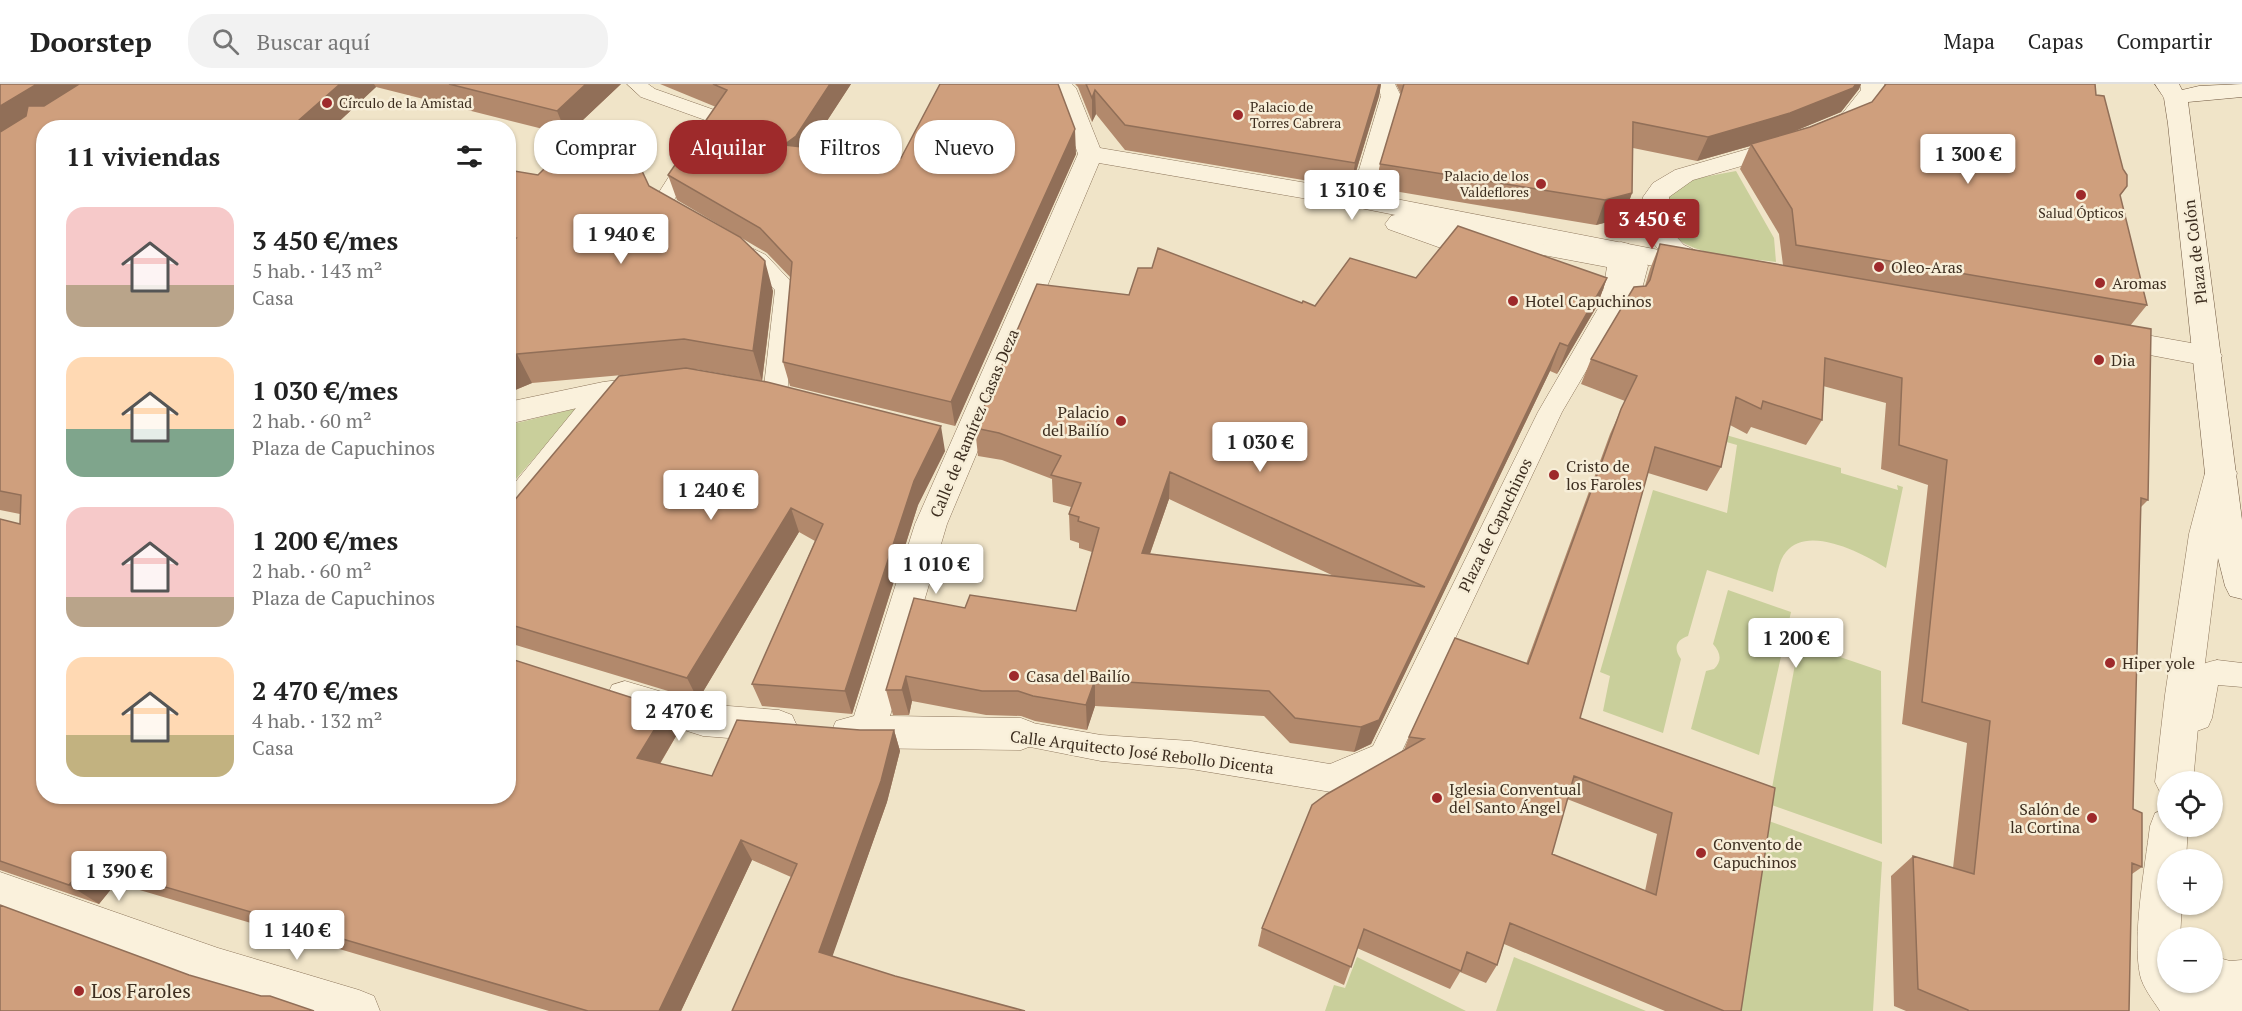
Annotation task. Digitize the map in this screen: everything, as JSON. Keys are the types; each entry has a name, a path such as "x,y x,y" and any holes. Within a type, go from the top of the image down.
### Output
{"street":[{"path":"636,84 648,93 716,117 664,200 667,208 758,260 786,288 775,395"},
{"path":"1059,84 1068,93 1090,154 1360,200 1620,256"},
{"path":"1360,200 1391,96 1386,84"},
{"path":"1614,299 1604,299 1396,224 1399,221 1715,269 1675,251 1657,232 1656,197 1662,188 1671,181 1788,145 1850,119 1873,91 1872,84"},
{"name":"Plaza de Colón","path":"2242,90 2199,93 2171,91 2208,356 2227,530 2242,585"},
{"name":"Calle de Ramírez Casas Deza","path":"867,733 955,440 1090,154"},
{"path":"1620,256 1655,218"},
{"name":"Plaza de Capuchinos","path":"1384,756 1550,412 1611,310 1620,256"},
{"path":"2080,334 2208,356"},
{"path":"516,410 603,392 684,382"},
{"path":"516,500 603,392"},
{"name":"Plaza de Colón","path":"2175,771 2183,694 2205,534 2222,471"},
{"path":"2191,771 2200,687 2212,672 2221,670 2242,675"},
{"name":"Calle Arquitecto José Rebollo Dicenta","path":"588,685 703,720 867,733 1021,735 1101,748 1191,755 1331,778 1384,756"},
{"path":"2168,837 2159,934 2162,975 2182,1009 2222,1009 2242,997"},
{"path":"0,891 218,969 359,1011"},
{"path":"2223,976 2242,977"}],"green space":[{"path":"1736,171 1774,238 1776,262 1700,250 1675,236 1668,226 1667,198 1688,180"},
{"path":"578,408 516,479 516,423"},
{"path":"1726,435 1841,468 1841,473 1898,490 1897,485 1903,487 1886,568 1836,544 1808,541 1796,544 1783,556 1773,592 1707,570 1688,636 1677,645 1681,659 1663,733 1603,711 1610,676 1600,672 1653,490 1727,513 1737,445 1723,441"},
{"path":"1728,590 1791,612 1759,755 1691,729 1706,671 1714,669 1719,659 1719,653 1713,644"},
{"path":"1799,643 1881,671 1882,844 1769,804"},
{"path":"1766,820 1882,862 1873,1011 1739,1011"},
{"path":"1357,957 1466,1011 1325,1011 1334,985 1345,988"},
{"path":"1514,957 1646,1011 1496,1011"}],"building":[{"path":"0,84 37,84 0,106"},
{"path":"79,84 340,84 299,120 36,120 36,804 516,804 516,661 667,709 637,758 712,776 737,720 860,730 894,730 881,781 819,952 895,976 1025,1011 732,1011 797,864 741,840 659,1011 588,1011 87,864 69,885 0,861 0,519 20,524 21,495 0,491 0,132 26,116 28,106 44,106"},
{"path":"449,84 586,84 557,111"},
{"path":"713,84 830,84 806,120 799,120 799,131 787,143 787,120 706,120 727,90"},
{"path":"940,84 1058,84 1075,129 951,402 783,362 792,262 760,228 668,175 787,174 787,145 799,147 799,174 902,174 902,156 914,133 914,174 1015,174 1015,120 921,120"},
{"path":"1086,84 1379,84 1355,163 1125,125 1095,90 1092,98"},
{"path":"1404,84 1856,84 1853,88 1790,113 1708,137 1633,122 1632,193 1605,200 1380,164"},
{"path":"1886,84 2095,84 2096,95 2104,96 2123,169 2127,175 2127,186 2120,195 2147,305 1796,245 1792,209 1751,144 1810,127 1872,102"},
{"path":"516,171 538,175 643,174 649,186 740,237 765,261 753,351 684,339 516,354"},
{"path":"1458,226 1607,278 1568,346 1560,343 1379,720 1361,727 1295,718 1269,691 1095,680 1086,705 1033,696 1018,691 982,691 906,676 902,690 886,690 914,598 965,608 970,595 1076,611 1099,528 1078,521 1079,517 1069,514 1081,483 1051,475 1061,456 999,433 975,428 1037,284 1129,295 1138,268 1152,268 1158,248 1315,306 1350,258 1416,278","holes":["1170,472 1425,587 1142,553"]},
{"path":"1660,244 2151,329 2148,500 2141,498 2133,809 2142,813 2142,867 2132,863 2129,1011 1968,1011 1918,989 1913,856 1974,874 1990,721 1922,702 1947,460 1899,445 1902,378 1825,358 1822,420 1763,401 1761,409 1736,397 1721,467 1655,447 1580,718 1775,788 1741,1011 1724,1011 1510,923 1497,965 1467,952 1461,971 1364,929 1351,967 1262,928 1312,805 1327,794 1424,739 1409,737 1455,638 1528,664 1621,409 1637,376 1591,359 1634,287 1646,286 1650,280","holes":["1574,776 1672,813 1656,895 1552,854"]},
{"path":"686,368 767,382 941,426 914,481 845,691 752,684 823,524 791,508 687,678 516,626 516,498 619,376"},
{"path":"0,905 189,975 261,996 270,996 314,1011 0,1011"}],"place":[{"name":"Círculo de la Amistad","path":"327,103"},
{"name":"Palacio de Torres Cabrera","path":"1238,115"},
{"name":"Palacio de los Valdeflores","path":"1541,184"},
{"name":"Salud Ópticos","path":"2081,195"},
{"name":"Oleo-Aras","path":"1879,267"},
{"name":"Aromas","path":"2100,283"},
{"name":"Hotel Capuchinos","path":"1513,301"},
{"name":"Dia","path":"2099,360"},
{"name":"Palacio del Bailío","path":"1121,421"},
{"name":"Cristo de los Faroles","path":"1554,475"},
{"name":"Hiper yole","path":"2110,663"},
{"name":"Casa del Bailío","path":"1014,676"},
{"name":"Iglesia Conventual del Santo Ángel","path":"1437,798"},
{"name":"Salón de la Cortina","path":"2092,818"},
{"name":"Convento de Capuchinos","path":"1701,853"},
{"name":"Los Faroles","path":"79,991"}]}
